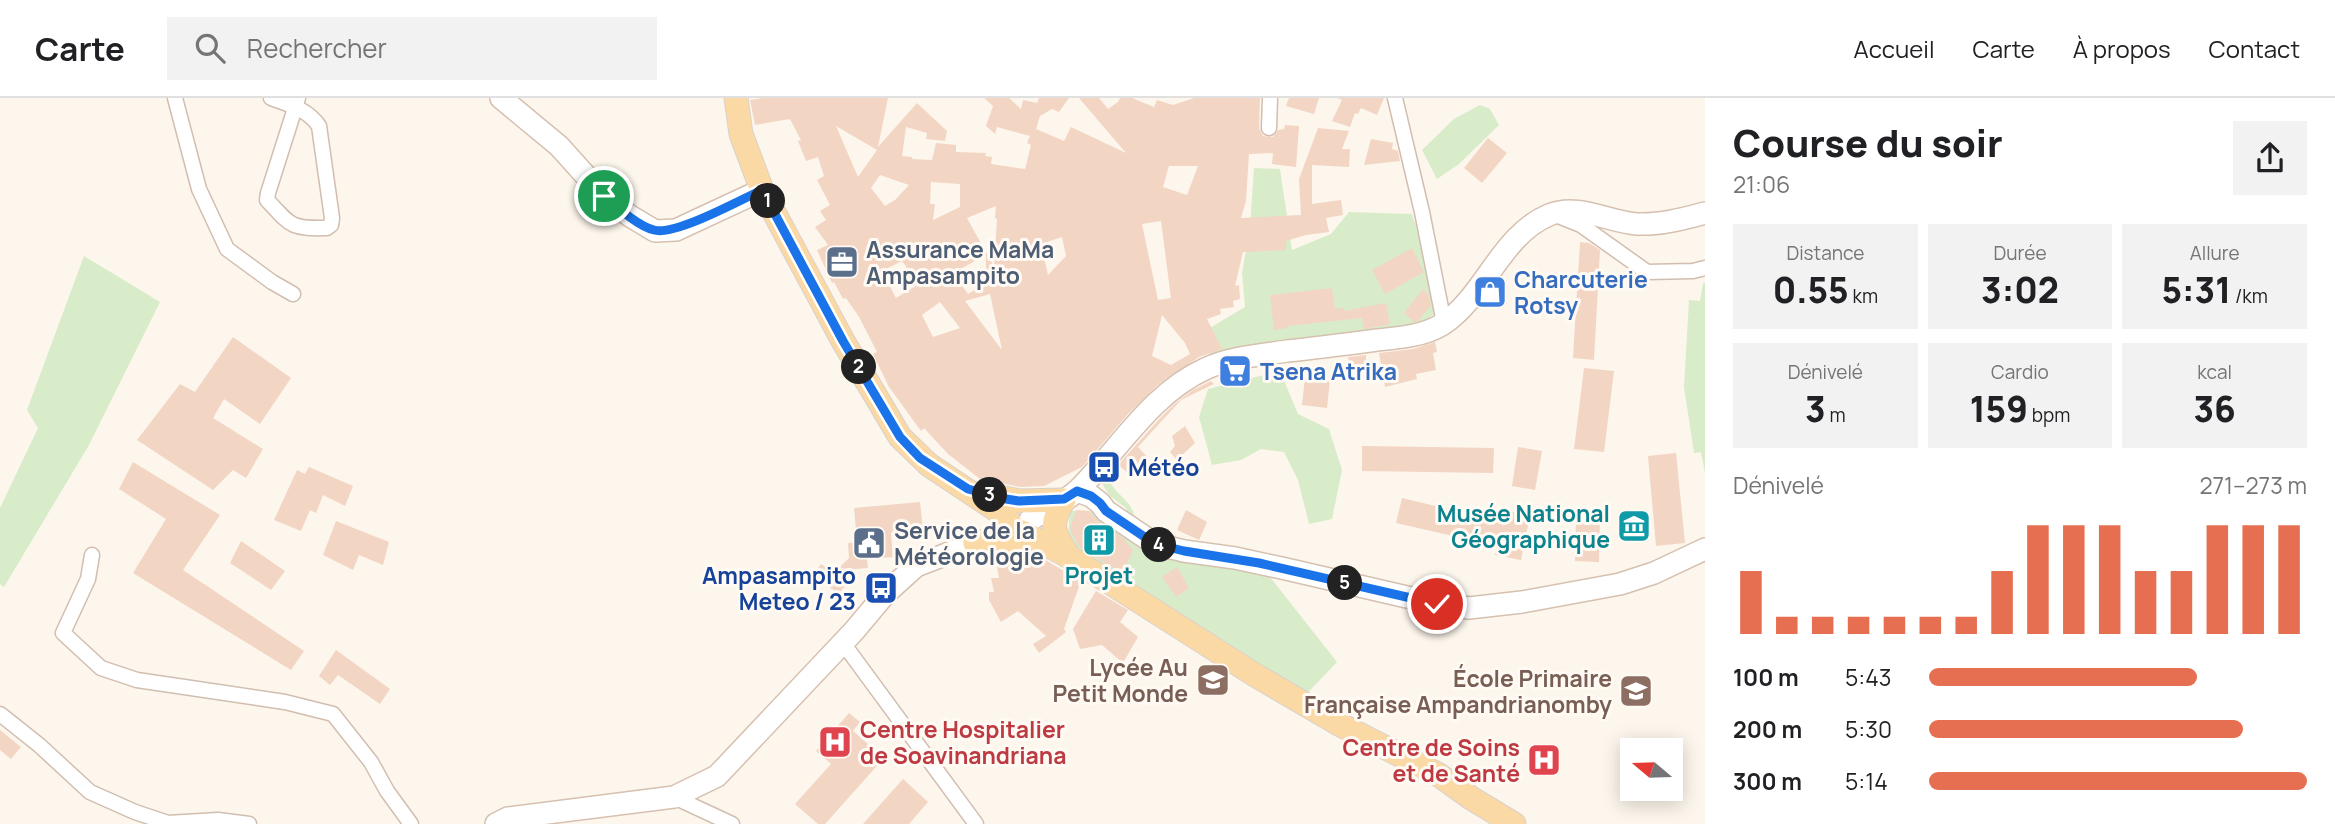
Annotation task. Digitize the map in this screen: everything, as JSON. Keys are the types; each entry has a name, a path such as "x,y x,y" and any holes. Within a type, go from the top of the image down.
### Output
{"main road":[{"path":"501,98 559,146 604,196 655,231 676,230 762,190"},
{"path":"736,98 741,134 762,190 843,341 900,437 929,465 1021,521 1068,556 1255,676 1337,723 1439,775 1514,824"},
{"path":"1068,556 1054,526 1054,517 1071,495 1150,411 1170,392 1205,369 1246,356 1422,333 1444,323 1466,302 1519,237 1551,214 1563,211 1580,212 1637,224 1658,223 1705,213"},
{"path":"968,489 1019,501 1071,495 1091,496 1106,511 1155,544 1268,565 1437,604 1469,608 1522,602 1620,584 1654,573 1705,549"},
{"path":"968,489 984,502 988,513 989,523 975,543"},
{"path":"496,824 508,818 674,797 717,776 843,643 885,594 916,566 975,543 1071,495"},
{"path":"975,543 1022,544 1068,556"}],"street":[{"path":"175,98 199,189 227,249 293,294"},
{"path":"271,98 297,103 319,126 332,218 331,225 327,228 300,229 292,225 267,200 297,103"},
{"path":"1269,128 1270,98"},
{"path":"1395,98 1422,212 1444,323"},
{"path":"1551,214 1581,225 1647,272 1693,271 1705,268"},
{"path":"92,555 88,579 63,633 101,668 137,680 285,702 333,714 371,762 387,791 411,824"},
{"path":"843,643 976,824"},
{"path":"0,714 39,745 90,792 135,812 168,823 218,820 249,824"},
{"path":"674,797 732,824"}],"green space":[{"path":"1480,105 1490,109 1499,125 1459,164 1437,179 1422,150 1454,119"},
{"path":"1254,168 1280,169 1292,250 1331,234 1349,212 1412,214 1434,281 1438,310 1417,329 1210,360 1208,329 1245,307 1242,273 1250,227"},
{"path":"84,256 160,302 89,445 4,587 0,584 0,508 38,428 27,410"},
{"path":"1703,283 1705,473 1701,452 1694,453 1684,387 1689,300 1700,301"},
{"path":"1280,371 1298,414 1329,429 1342,470 1332,519 1309,524 1298,480 1284,452 1261,449 1241,460 1212,465 1199,417 1208,389"},
{"path":"1109,469 1112,476 1109,481 1130,506 1134,515 1147,526 1147,532 1128,518 1126,508 1110,496 1101,482"},
{"path":"1070,511 1093,511 1143,551 1259,563 1337,662 1300,701 1084,558 1068,537"}],"building":[{"path":"888,98 878,147 917,103 947,131 945,141 926,139 927,133 906,127 902,156 932,160 936,143 956,145 956,152 986,153 985,156 992,157 991,164 1025,169 1031,145 1027,143 1030,136 997,127 995,134 986,126 993,106 984,98 1009,98 1021,109 1023,100 1037,103 1039,98 1069,98 1059,112 1052,109 1040,116 1036,129 1064,141 1071,127 1126,153 1079,98 1099,98 1108,109 1120,98 1132,98 1154,107 1157,100 1173,105 1194,98 1260,98 1259,128 1263,136 1273,137 1278,130 1284,129 1285,125 1299,126 1296,167 1272,164 1273,153 1249,154 1246,201 1241,218 1301,215 1299,179 1318,128 1349,131 1342,149 1350,149 1349,167 1312,165 1312,204 1341,200 1343,215 1326,218 1329,232 1286,241 1286,250 1243,252 1235,286 1239,285 1240,299 1233,301 1234,307 1220,309 1221,314 1207,319 1222,349 1199,357 1160,383 1128,414 1082,467 1044,486 1020,487 980,479 948,454 924,428 921,431 889,387 873,354 877,352 859,317 846,298 843,299 834,282 832,283 817,250 828,245 815,227 826,220 820,211 830,205 817,180 824,176 818,157 806,161 798,141 801,140 790,119 755,125 750,100","holes":["836,126 877,150 858,177","1169,166 1198,166 1187,195 1163,187","880,175 909,185 885,206 871,188","931,182 960,184 960,207 933,220 935,204 930,204","996,206 994,267 967,218","1161,221 1171,298 1158,300 1142,224","1062,237 1066,256 1048,275 1041,244","986,255 986,283 968,294 953,273","902,261 919,284 896,298 882,271","990,294 1002,350 965,301","940,302 960,328 933,337 922,315","1162,315 1185,343 1190,354 1171,365 1152,356"]},
{"path":"1289,98 1319,98 1314,114 1286,106"},
{"path":"1337,98 1384,98 1377,115 1361,108 1358,114 1355,113 1350,127 1332,121 1342,100"},
{"path":"1488,138 1507,153 1482,183 1464,168"},
{"path":"1371,139 1393,143 1392,149 1398,151 1400,161 1364,165"},
{"path":"1580,242 1589,243 1600,250 1594,360 1573,358"},
{"path":"1412,248 1424,272 1385,294 1372,270"},
{"path":"1332,288 1335,309 1344,308 1344,311 1386,303 1390,324 1364,329 1362,318 1287,326 1274,330 1270,295"},
{"path":"1423,289 1428,294 1431,305 1418,321 1414,322 1404,313"},
{"path":"233,337 291,378 260,424 224,399 213,418 263,449 246,478 233,470 213,490 137,440 180,384 195,392"},
{"path":"1435,342 1437,352 1433,353 1436,370 1416,374 1417,379 1385,387 1379,353 1413,349"},
{"path":"1366,355 1366,364 1350,367 1348,357"},
{"path":"1584,368 1614,371 1604,452 1574,449"},
{"path":"1305,378 1330,380 1327,408 1302,405"},
{"path":"1211,381 1214,384 1181,400 1138,447 1148,458 1131,475 1118,465 1177,402"},
{"path":"1185,426 1195,443 1177,460 1170,452 1175,446 1172,436"},
{"path":"1362,446 1494,448 1493,473 1362,471"},
{"path":"1518,447 1542,451 1535,490 1512,486"},
{"path":"1676,453 1685,543 1656,546 1648,456"},
{"path":"133,462 220,515 183,570 304,651 291,670 133,573 166,519 119,489"},
{"path":"309,467 353,486 345,506 323,495 316,513 310,510 301,531 274,520 297,470 305,474"},
{"path":"1402,498 1502,522 1505,510 1530,516 1521,560 1495,555 1497,546 1396,523"},
{"path":"920,502 923,530 891,533 893,557 867,559 868,568 854,569 843,580 847,583 839,594 813,575 821,564 834,573 849,558 848,543 857,542 854,508"},
{"name":"Projet","path":"1076,510 1089,511 1099,522 1123,538 1133,550 1119,572 1078,546 1070,529"},
{"path":"1186,510 1207,522 1199,540 1177,530"},
{"path":"1576,517 1600,517 1599,562 1575,561"},
{"path":"336,521 389,542 383,565 359,555 353,570 323,555"},
{"path":"241,541 285,571 271,590 230,563"},
{"path":"995,557 1033,560 1042,558 1081,581 1064,629 1066,632 1039,653 1033,644 1046,636 1018,611 1001,622 989,600 989,592 994,592 991,578 999,578"},
{"path":"1177,567 1189,588 1176,597 1162,577"},
{"path":"1096,591 1128,610 1120,622 1138,637 1123,663 1102,645 1080,649 1073,629"},
{"path":"336,650 390,689 380,704 338,675 330,685 319,676"},
{"path":"849,713 860,722 853,731 884,758 825,824 818,824 795,804 831,764 816,751"},
{"path":"0,730 21,747 11,759 0,750"},
{"path":"903,779 928,802 909,824 863,824"}],"place":[{"name":"Assurance MaMa Ampasampito","path":"842,262"},
{"name":"Charcuterie Rotsy","path":"1490,292"},
{"name":"Tsena Atrika","path":"1235,371"},
{"name":"Météo","path":"1104,467"},
{"name":"Musée National Géographique","path":"1634,526"},
{"name":"Projet","path":"1099,540"},
{"name":"Service de la Météorologie","path":"869,543"},
{"name":"Ampasampito Meteo / 23","path":"881,588"},
{"name":"Lycée Au Petit Monde","path":"1213,680"},
{"name":"École Primaire Française Ampandrianomby","path":"1636,691"},
{"name":"Centre Hospitalier de Soavinandriana","path":"835,742"},
{"name":"Centre de Soins et de Santé","path":"1544,760"}],"route":[{"path":"604,196 655,231 676,230 762,190 843,341 900,437 929,465 968,489 1019,501 1064,499 1077,491 1091,496 1106,511 1155,544 1259,563 1437,604"}]}
